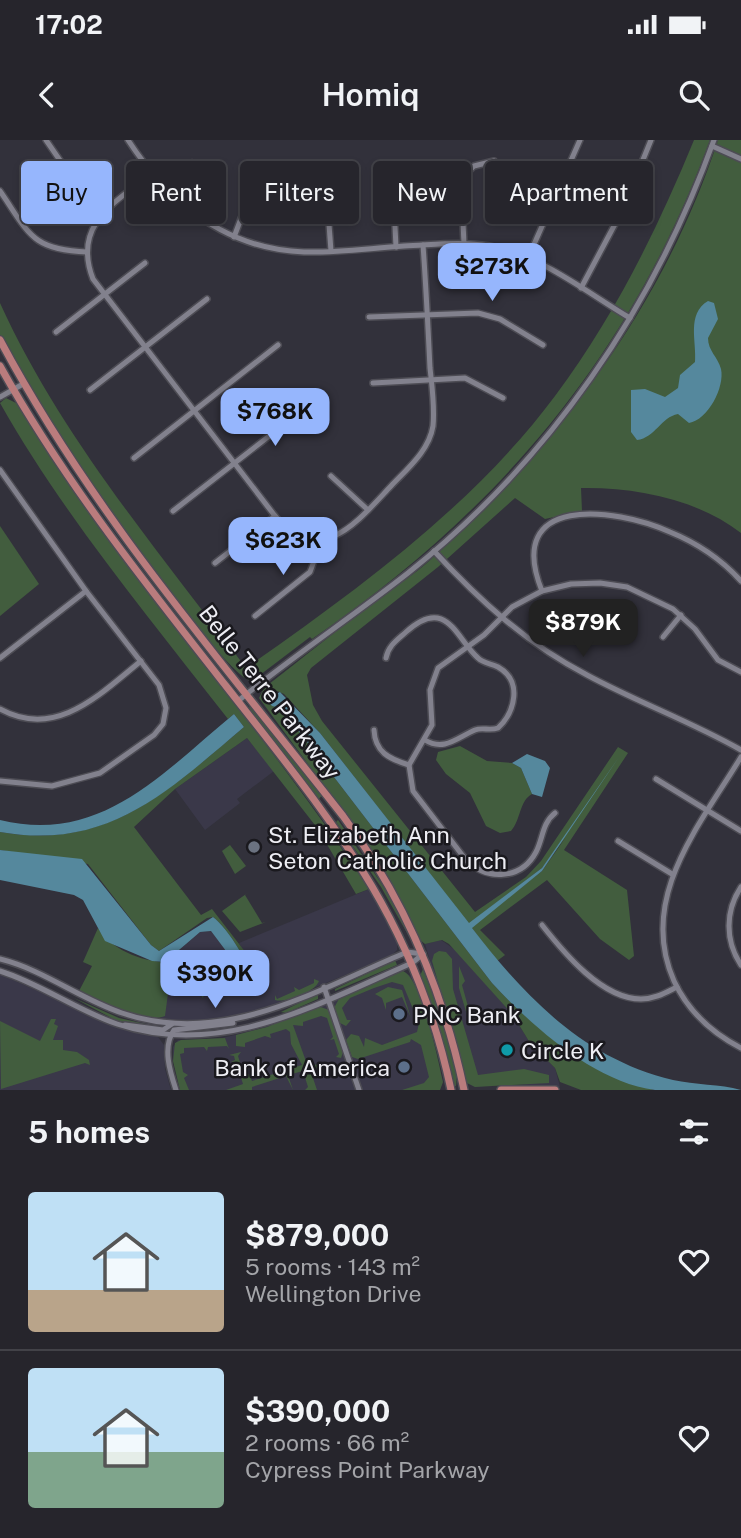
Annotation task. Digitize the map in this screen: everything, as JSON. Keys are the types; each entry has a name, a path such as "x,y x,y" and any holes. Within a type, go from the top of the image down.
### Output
{"main road":[{"name":"Belle Terre Parkway","path":"0,340 23,384 97,500 365,848 404,912 423,954 448,1024 464,1090"},
{"name":"Belle Terre Parkway","path":"0,366 92,512 344,839 377,891 412,963 436,1031 451,1090"},
{"path":"501,1090 555,1090"}],"street":[{"path":"46,140 60,161"},
{"path":"128,140 142,161"},
{"path":"528,258 580,140"},
{"path":"581,288 623,209 652,140"},
{"path":"238,701 434,551 494,495 548,435 630,318 679,228 713,143 741,159"},
{"path":"464,244 461,179 474,166 485,164"},
{"path":"0,191 39,242 57,250 87,252"},
{"path":"112,205 126,194"},
{"path":"234,237 240,221"},
{"path":"96,224 90,234 87,252 93,279 103,296 275,516 292,532 316,540 345,532 419,456 428,442 433,423 423,245"},
{"path":"210,224 234,237 285,251 464,244 494,247 528,258 630,318"},
{"path":"329,224 331,251"},
{"path":"396,224 397,247"},
{"path":"56,332 145,263"},
{"path":"90,390 207,299"},
{"path":"369,317 466,312 488,315 544,345"},
{"path":"134,458 278,345"},
{"path":"373,383 469,379 503,398"},
{"path":"0,397 23,384"},
{"path":"173,511 300,412"},
{"path":"0,781 42,786 81,780 115,765 150,739 163,724 166,703 159,685 86,592 1,474"},
{"path":"331,476 368,510"},
{"path":"215,563 275,516"},
{"path":"542,591 532,563 534,541 551,522 579,516 620,518 663,529 715,557 741,581"},
{"path":"255,616 310,572 316,540"},
{"path":"434,551 501,618 586,675 741,750"},
{"path":"555,813 548,820 536,851 527,864 508,874 486,873 466,860 417,796 409,781 409,765 425,740 433,720 430,695 435,672 444,660 469,646 515,605 542,591 576,583 609,583 649,595 681,615 718,660 741,673"},
{"path":"0,658 86,592"},
{"path":"663,637 681,615"},
{"path":"386,658 390,647 410,628 430,620 453,625 481,661 499,667 507,675 514,691 512,710 494,729 477,729 443,744 425,740"},
{"path":"0,709 33,719 65,716 90,702 141,661"},
{"path":"374,730 376,743 382,752 409,765"},
{"path":"741,757 672,874 664,901 662,933 667,962 677,987 701,1021 741,1048"},
{"path":"656,779 741,831"},
{"path":"618,841 672,874"},
{"path":"741,887 731,905 728,927 732,948 741,965"},
{"path":"542,925 580,966 620,995 646,999 677,987"},
{"path":"170,1036 180,1029 227,1026 407,952 423,954"},
{"path":"0,971 122,1025 170,1036 211,1036 246,1030 412,963 423,954"},
{"path":"0,959 35,971 118,1012 172,1024 201,1025 240,1019"},
{"path":"324,987 359,1090"},
{"path":"122,1025 133,1024 163,1030 172,1024"},
{"path":"170,1036 169,1065 176,1090"}],"shaded area":[{"path":"247,738 274,771 237,799 240,803 205,830 175,789"},
{"path":"369,889 397,942 397,950 391,956 256,1012 215,1021 158,1019 161,1018 171,971 165,962 200,932 211,931 232,959 245,987 251,988 259,984 239,943"},
{"path":"441,940 457,951 513,1015 530,1043 555,1068 560,1087 509,1084 475,1087 467,1083 425,944"},
{"path":"403,971 412,977 423,1006 443,1081 440,1090 180,1090 173,1060 173,1047 178,1040 222,1038 260,1029"},
{"path":"0,974 113,1025 158,1037 164,1045 165,1069 171,1090 0,1090"}],"green space":[{"path":"694,140 710,140 678,218 641,290 599,358 552,422 500,481 442,537 380,590 312,639 310,637 252,681 234,668 203,634 121,524 41,407 0,335 0,303 24,352 81,446 246,668 330,608 411,544 488,474 523,436 576,366 615,304 665,207"},
{"path":"718,140 741,140 741,533 705,511 665,497 644,493 581,488 582,511 545,519 515,498 438,567 311,668 307,675 313,705 322,721 475,912 526,877 541,861 618,747 628,753 564,850 627,890 634,956 629,960 600,939 547,880 480,930 505,955 497,961 471,927 542,871 566,837 542,868 469,924 320,733 284,694 277,691 276,705 281,708 492,983 528,1018 566,1047 608,1071 654,1090 581,1090 560,1082 555,1068 530,1043 513,1015 449,944 442,940 425,944 420,940 368,845 259,698 264,688 428,562 520,471 562,422 601,370 668,260 695,201"},
{"path":"6,398 18,404 102,528 283,767 369,889 356,894 318,829 247,738 175,789 134,827 201,915 212,909 246,953 259,984 253,987 250,970 239,949 213,917 207,918 159,951 151,945 88,864 0,850 0,832 38,836 73,833 134,811 189,773 244,727 234,714 228,719 79,525 24,444 0,403"},
{"path":"0,526 39,584 0,616"},
{"path":"252,705 322,795 319,799 255,719 249,707"},
{"path":"460,746 487,761 512,763 521,768 532,794 525,801 511,831 500,833 486,826 470,793 446,774 436,760 438,752"},
{"path":"338,820 392,899 411,940 381,887 336,822"},
{"path":"230,845 246,866 235,874 222,851"},
{"path":"249,892 245,895 262,923 266,922 240,932 222,911"},
{"path":"98,928 118,948 146,960 165,962 171,971 165,1016 156,1018 134,1014 79,991 92,966 83,962"},
{"path":"439,951 446,952 452,959 453,989 478,1075 524,1069 549,1075 549,1083 475,1087 467,1083 432,961 434,954"},
{"path":"191,960 192,976 202,995 205,992 203,998 192,984 178,979 178,972 182,973 189,968 187,962"},
{"path":"395,960 397,965 335,991 335,989"},
{"path":"459,966 465,981 462,985 473,1024 470,1025 459,988"},
{"path":"423,969 450,1044 456,1086 453,1086 420,976"},
{"path":"403,971 410,977 423,1004 443,1082 440,1090 402,1090 424,1083 429,1077 421,1045 411,1039 410,1042 358,1059 352,1057 346,1040 351,1034 359,1036 364,1047 365,1038 382,1045 417,1032 419,1023 403,985 392,982 350,998 342,1008 347,1020 351,1020 346,1026 340,1023 334,1008 340,997"},
{"path":"314,979 319,981 306,993 286,1000 275,1000 275,995 277,999 295,991 294,987 299,990 314,983"},
{"path":"388,987 402,990 411,1018 402,997 386,1003 386,1010 382,998 375,994"},
{"path":"318,995 318,999 286,1013 281,1012"},
{"path":"74,998 119,1018 164,1028 117,1021"},
{"path":"318,1006 329,1010 343,1052 341,1058 336,1057 339,1054 334,1039 330,1040 333,1037 327,1018 321,1016 303,1022 303,1026 293,1025 308,1067 325,1062 311,1072 327,1067 328,1070 312,1075 317,1090 305,1090 308,1087 303,1071 288,1075 293,1090 286,1076 252,1087 252,1090 226,1090 243,1084 236,1062 231,1062 235,1060 234,1056 229,1055 241,1052 238,1056 244,1075 249,1074 252,1081 302,1065 291,1044 290,1032 286,1029 270,1034 271,1038 265,1036 245,1043 245,1047 236,1046 236,1035 267,1027"},
{"path":"51,1019 56,1019 54,1024 58,1026 53,1040 63,1040 63,1050 77,1052 89,1060 90,1065 85,1063 1,1089 0,1021 40,1041"},
{"path":"225,1038 229,1049 227,1046 208,1047 207,1051 204,1047 184,1048 184,1053 180,1054 183,1072 188,1075 184,1078 189,1090 180,1090 173,1061 175,1043 181,1040"}],"water":[{"path":"708,301 714,303 718,319 708,343 720,365 722,376 714,402 696,421 689,423 678,414 667,419 649,436 637,440 631,432 631,390 645,389 665,397 678,388 680,375 695,362 695,321 697,313"},
{"path":"280,692 320,733 469,923 542,868 619,757 542,871 472,928 535,1000 584,1041 611,1057 673,1080 741,1090 655,1090 632,1085 587,1064 545,1034 492,983 281,708 272,706 266,699"},
{"path":"234,714 244,727 189,774 134,811 73,833 38,836 0,832 0,820 36,825 70,822 100,813 156,780"},
{"path":"527,754 545,761 550,768 542,797 532,794 521,768 512,763"},
{"path":"0,850 82,859 151,945 159,951 213,917 239,949 250,970 253,987 246,987 232,959 211,931 200,932 165,962 152,961 105,941 83,900 74,895 0,880"}],"place":[{"name":"St. Elizabeth Ann Seton Catholic Church","path":"254,847"},
{"name":"PNC Bank","path":"399,1014"},
{"name":"Circle K","path":"507,1050"},
{"name":"Bank of America","path":"404,1067"}]}
